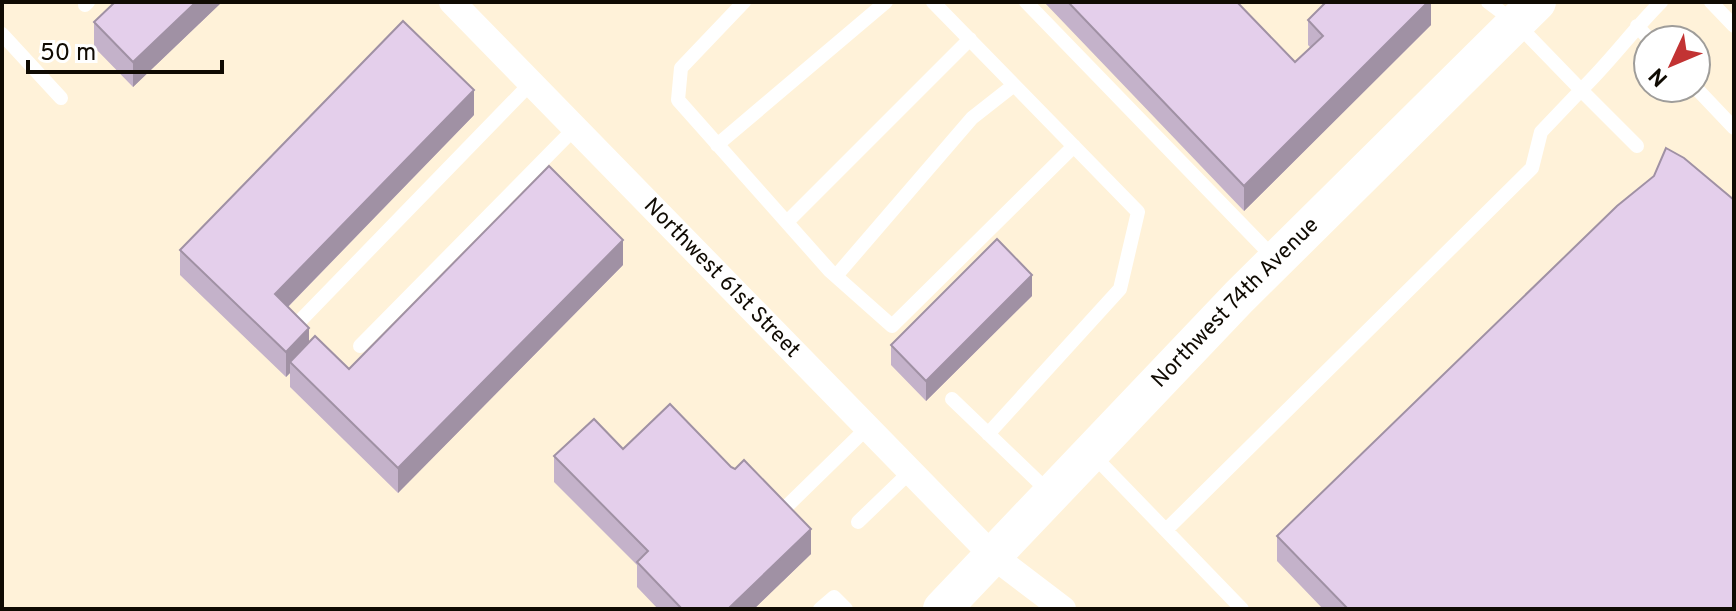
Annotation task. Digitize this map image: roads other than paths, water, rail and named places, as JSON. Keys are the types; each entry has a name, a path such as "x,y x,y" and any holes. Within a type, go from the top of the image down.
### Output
{"street":[{"name":"Northwest 61st Street","path":"452,2 993,556 1063,609"},
{"name":"Northwest 74th Avenue","path":"942,609 1513,9"}],"lane":[{"path":"744,2 681,68 678,100 836,276 892,326 1074,146"},
{"path":"717,145 886,2"},
{"path":"933,2 1138,212 1120,289 988,434"},
{"path":"1026,2 1276,261"},
{"path":"1639,24 1661,2"},
{"path":"1711,2 1734,26"},
{"path":"1513,9 1581,90 1637,146"},
{"path":"2,34 61,98"},
{"path":"1166,530 1532,168 1541,132 1617,56 1632,34"},
{"path":"787,222 970,39"},
{"path":"298,323 531,83"},
{"path":"836,276 972,118 1014,85"},
{"path":"1711,104 1734,128"},
{"path":"360,346 575,128"},
{"path":"952,399 1051,494"},
{"path":"784,509 868,427"},
{"path":"1091,453 1242,609"},
{"path":"858,522 911,471"},
{"path":"820,609 834,597 846,609"}]}
